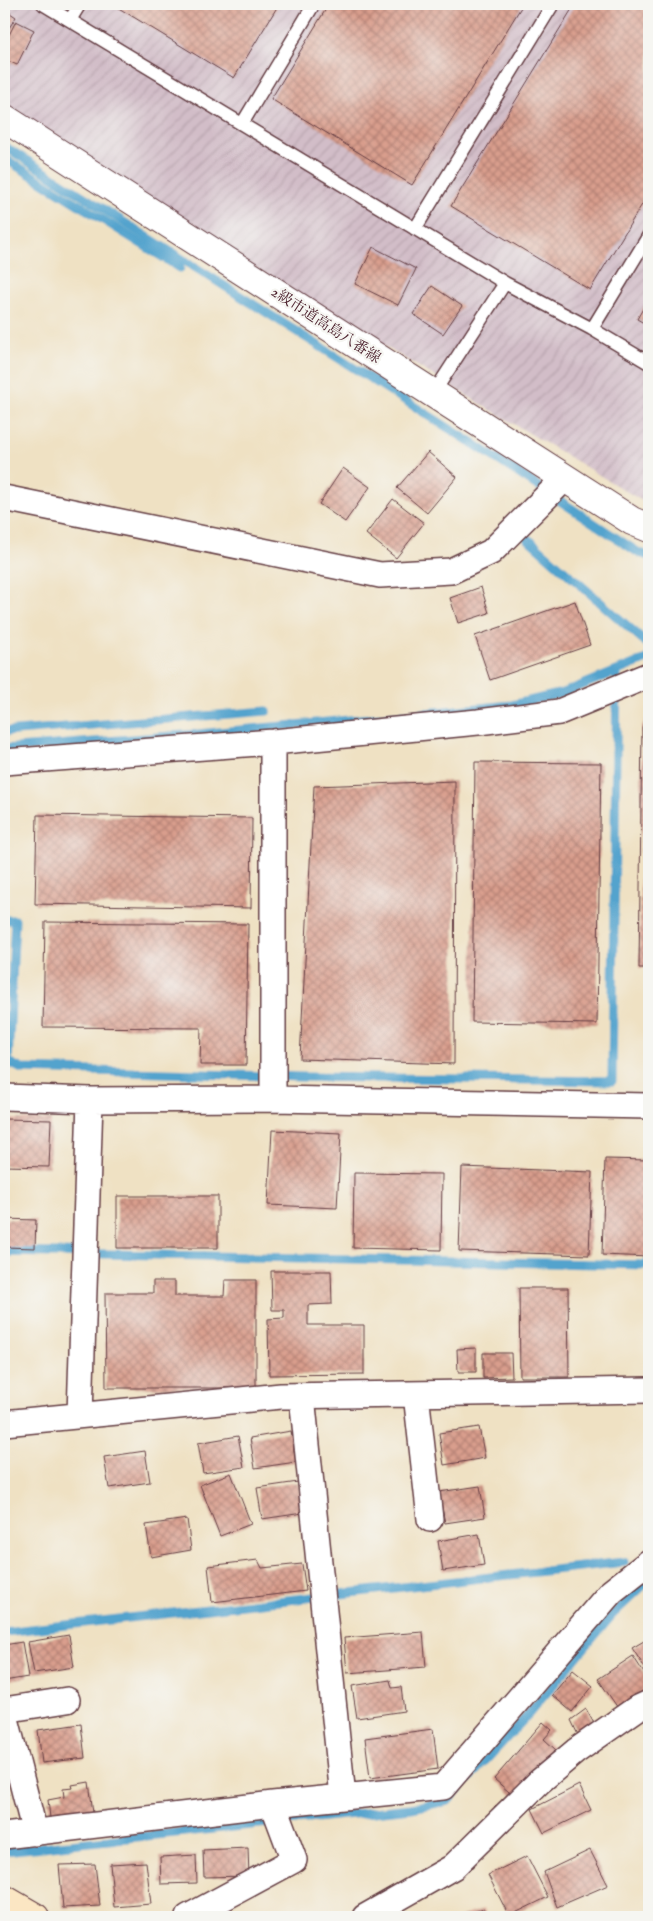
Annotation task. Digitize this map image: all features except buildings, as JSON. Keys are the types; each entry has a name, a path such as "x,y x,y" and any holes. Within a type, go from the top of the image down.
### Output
{"street":[{"name":"2級市道高島八番線","path":"4,118 632,521 649,528"},
{"path":"4,498 380,575 451,571 491,552 565,478"},
{"path":"4,762 273,742 478,722 558,712 649,675"},
{"path":"273,742 273,1099"},
{"path":"4,1097 90,1100 273,1099 649,1106"},
{"path":"80,1415 90,1100"},
{"path":"4,1423 281,1396 649,1390"},
{"path":"416,1394 430,1519"},
{"path":"302,1396 343,1797"},
{"path":"4,1836 273,1804 443,1787 610,1592 649,1562"},
{"path":"35,1833 4,1711 67,1700"},
{"path":"365,1917 453,1867 539,1782 576,1751 636,1709 649,1703"},
{"path":"188,1917 294,1860 273,1804"}],"lane":[{"path":"43,4 505,283 592,329 649,363"},
{"path":"70,20 80,4"},
{"path":"242,124 314,4"},
{"path":"415,229 553,4"},
{"path":"592,329 649,235"},
{"path":"433,394 505,283"}],"shaded area":[{"path":"4,4 649,4 649,505 4,118"}],"waterway":[{"path":"4,146 483,450 639,553 649,556"},
{"path":"4,158 180,268"},
{"path":"526,537 649,645"},
{"path":"4,749 197,734 512,705 563,693 649,658"},
{"path":"4,920 15,920 8,1062 22,1069 303,1077 612,1081 617,671"},
{"path":"4,732 267,711"},
{"path":"4,1252 649,1265"},
{"path":"4,1632 624,1562"},
{"path":"4,1851 411,1808 448,1801 526,1717 612,1615 649,1580"}]}
